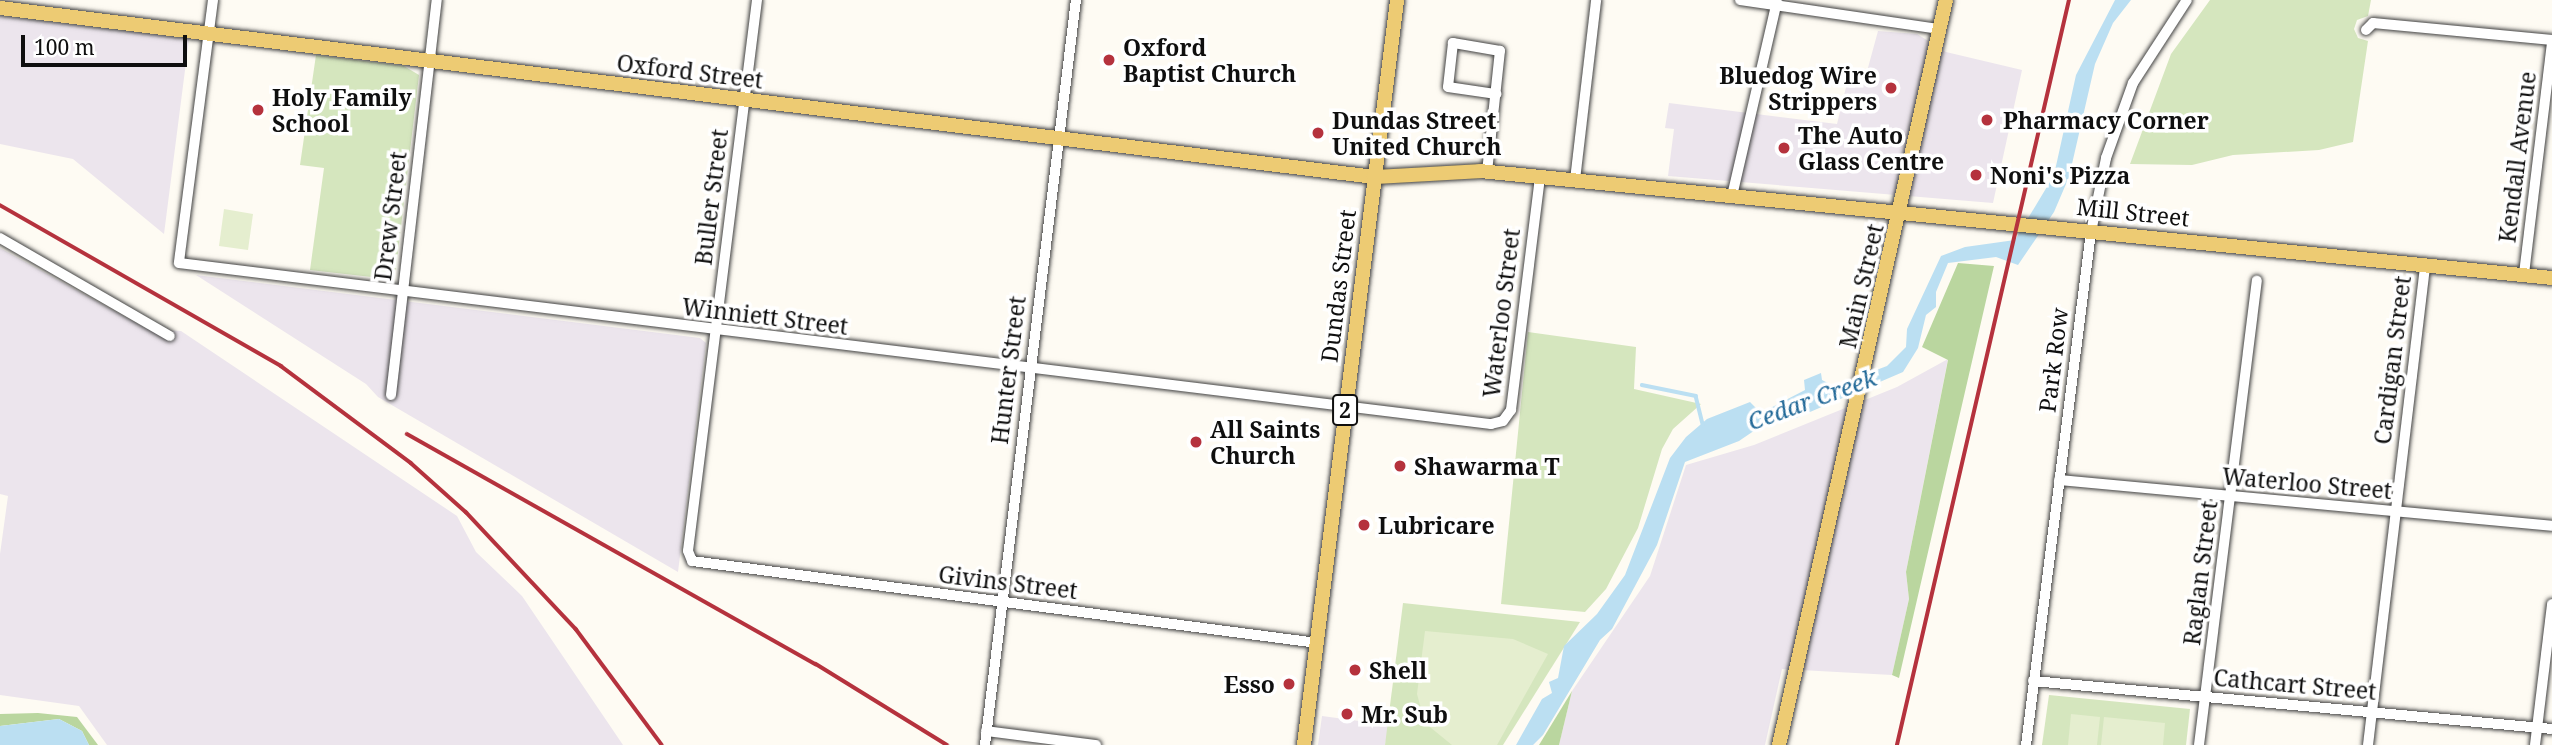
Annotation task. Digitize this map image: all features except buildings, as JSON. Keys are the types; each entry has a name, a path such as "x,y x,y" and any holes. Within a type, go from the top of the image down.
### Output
{"main road":[{"name":"Dundas Street","path":"1304,745 1397,0"},
{"name":"Main Street","path":"1779,745 1901,213 1946,0"},
{"name":"Oxford Street","path":"0,8 1374,177"},
{"name":"Mill Street","path":"1374,177 1424,171 1488,172 2022,223 2552,278"}],"street":[{"path":"209,33 213,0"},
{"name":"Drew Street","path":"391,395 437,0"},
{"name":"Buller Street","path":"694,564 688,551 757,0"},
{"name":"Hunter Street","path":"985,745 1076,0"},
{"path":"1575,180 1596,0"},
{"path":"1740,0 1776,3 1940,29"},
{"name":"Park Row","path":"2026,745 2091,232 2106,158 2123,108 2154,47 2187,0"},
{"path":"1732,196 1776,3"},
{"path":"2366,30 2373,23 2552,42"},
{"name":"Winniett Street","path":"209,33 179,263 1345,409"},
{"name":"Kendall Avenue","path":"2524,274 2552,42"},
{"path":"1488,172 1496,94 1499,49 1453,43 1448,87 1496,94"},
{"name":"Waterloo Street","path":"1345,409 1491,424 1506,418 1540,177"},
{"path":"2,240 170,336"},
{"name":"Cardigan Street","path":"2368,745 2425,264"},
{"name":"Raglan Street","path":"2199,745 2257,281"},
{"name":"Waterloo Street","path":"2059,480 2552,526"},
{"name":"Givins Street","path":"694,564 1317,643"},
{"path":"2535,745 2552,604"},
{"name":"Cathcart Street","path":"2033,681 2552,729"},
{"path":"986,731 1096,745"}],"shaded area":[{"path":"0,16 189,39 164,234 73,159 0,144"},
{"path":"1878,31 1917,34 1946,52 2022,70 1993,203 1668,176 1674,129 1665,128 1669,103 1837,124 1850,71 1866,75"},
{"path":"0,248 147,329 181,331 457,516 476,552 522,596 623,745 107,745 79,706 0,695 0,554 8,496 0,494"},
{"path":"196,275 700,338 706,343 678,572 378,397 366,384"},
{"path":"1948,359 1906,572 1909,599 1892,675 1782,669 1765,745 1559,745 1572,691 1650,576 1686,465 1754,445 1897,387"},
{"path":"1322,716 1389,725 1385,745 1318,745"}],"green space":[{"path":"2210,0 2371,0 2368,16 2357,20 2354,29 2358,38 2368,41 2353,142 2319,150 2233,155 2192,165 2130,164 2171,54"},
{"path":"316,55 404,66 419,75 396,269 389,279 310,270 324,168 300,165"},
{"path":"224,209 253,214 248,250 219,246"},
{"path":"1958,263 1994,266 1899,678 1892,675 1909,599 1906,572 1948,360 1922,347"},
{"path":"1528,332 1636,347 1634,389 1701,404 1673,429 1662,449 1638,528 1606,589 1585,612 1501,604"},
{"path":"1403,603 1580,622 1503,745 1385,745"},
{"path":"1425,631 1513,639 1548,654 1497,745 1452,745 1425,723 1417,694"},
{"path":"1572,691 1559,745 1539,745"},
{"path":"2049,695 2190,709 2186,745 2042,745"},
{"path":"38,713 77,717 98,745 89,745 82,731 59,719 0,726 0,714"},
{"path":"2071,714 2100,717 2097,745 2068,745"},
{"path":"2104,717 2165,723 2163,745 2101,745"}],"water":[{"name":"Cedar Creek","path":"2115,0 2131,0 2113,23 2095,64 2069,177 2054,212 2018,265 1996,257 1948,263 1936,292 1936,307 1926,315 1918,348 1903,372 1796,418 1764,424 1739,441 1685,462 1657,545 1612,629 1600,640 1543,735 1533,745 1516,745 1542,699 1552,693 1549,682 1558,678 1564,646 1597,614 1625,575 1670,458 1686,437 1707,419 1750,402 1761,413 1805,390 1804,380 1821,373 1822,380 1834,386 1887,366 1906,347 1907,329 1941,256 1965,247 2015,240 2054,175 2076,75"},
{"path":"59,719 82,731 89,745 0,745 0,726"}],"waterway":[{"path":"1642,385 1696,396 1703,425"}],"railway":[{"path":"1897,745 2069,0"},
{"path":"0,205 281,366 411,463 466,512 576,629 662,745"},
{"path":"407,434 816,664 947,745"}],"place":[{"name":"Oxford Baptist Church","path":"1109,60"},
{"name":"Bluedog Wire Strippers","path":"1891,88"},
{"name":"Holy Family School","path":"258,110"},
{"name":"Pharmacy Corner","path":"1987,120"},
{"name":"Dundas Street United Church","path":"1318,133"},
{"name":"The Auto Glass Centre","path":"1784,148"},
{"name":"Noni's Pizza","path":"1976,175"},
{"name":"All Saints Church","path":"1196,442"},
{"name":"Shawarma T","path":"1400,466"},
{"name":"Lubricare","path":"1364,525"},
{"name":"Shell","path":"1355,670"},
{"name":"Esso","path":"1289,684"},
{"name":"Mr. Sub","path":"1347,714"}]}
